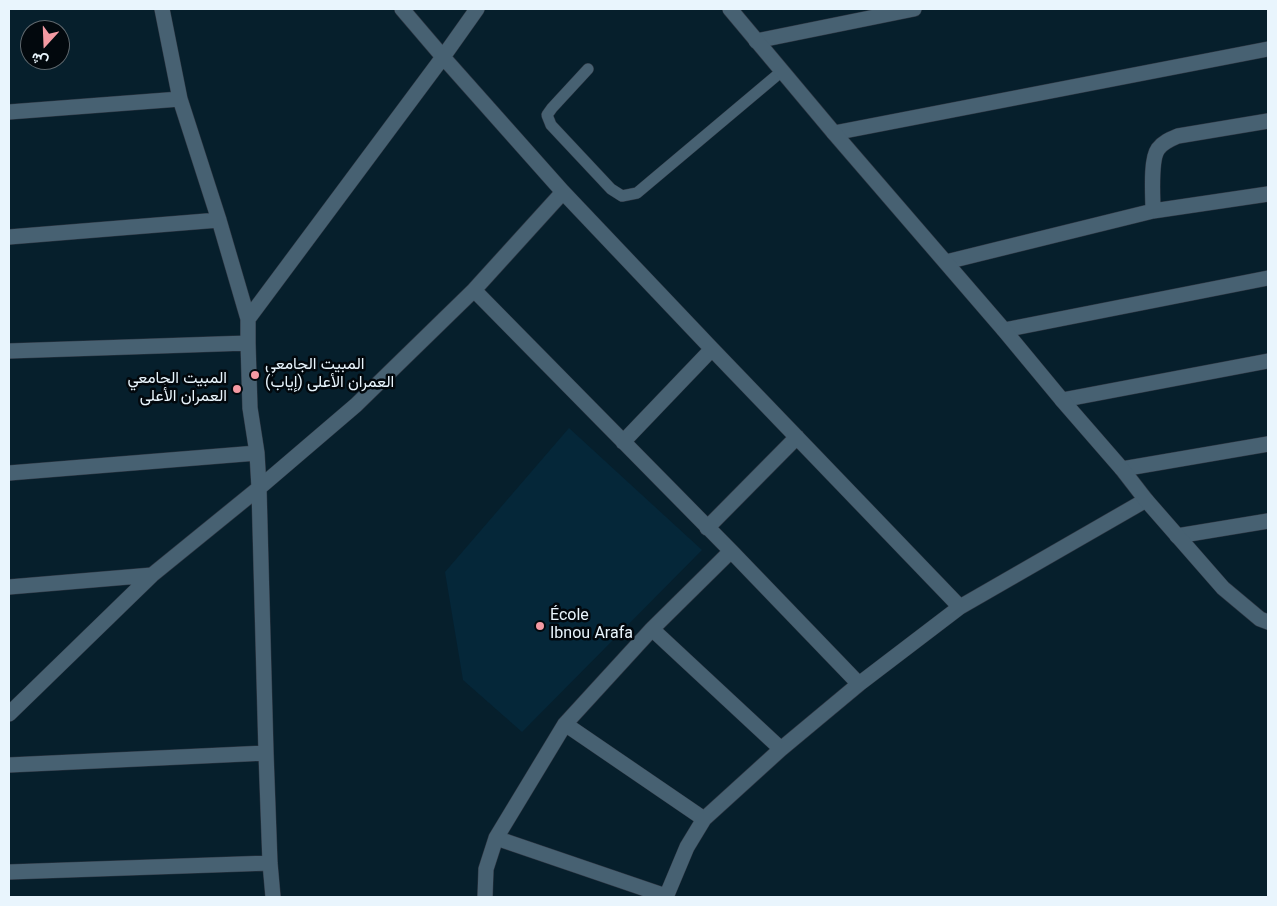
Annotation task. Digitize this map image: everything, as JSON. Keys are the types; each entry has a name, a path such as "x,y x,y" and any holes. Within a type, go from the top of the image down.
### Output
{"street":[{"path":"162,9 180,99 219,220 248,319 250,408 257,454 259,488 266,753 273,897"},
{"path":"402,9 564,192 960,607"},
{"path":"248,319 477,9"},
{"path":"730,9 1177,536 1223,588 1265,620"},
{"path":"756,41 914,9"},
{"path":"834,133 1268,48"},
{"path":"9,112 180,99"},
{"path":"1153,211 1153,165 1158,150 1166,142 1178,136 1268,121"},
{"path":"9,714 152,575 259,488 356,405 474,290 564,192"},
{"path":"946,262 1153,211 1268,194"},
{"path":"9,238 219,220"},
{"path":"1004,330 1268,278"},
{"path":"474,290 859,684"},
{"path":"9,351 248,343"},
{"path":"623,442 712,349"},
{"path":"1062,400 1268,361"},
{"path":"708,528 797,438"},
{"path":"1122,469 1268,444"},
{"path":"9,473 257,454"},
{"path":"496,838 666,897 687,847 704,819 781,749 859,684 960,607 1146,500"},
{"path":"1177,536 1268,522"},
{"path":"485,897 486,869 496,838 565,724 652,629 730,551"},
{"path":"9,587 152,575"},
{"path":"652,629 781,749"},
{"path":"565,724 704,819"},
{"path":"9,765 266,753"},
{"path":"9,872 270,863"}],"lane":[{"path":"588,69 547,115 551,125 611,189 622,196 637,193 782,71"}],"shaded area":[{"name":"École Ibnou Arafa","path":"569,428 702,550 522,732 463,680 445,572"}],"place":[{"name":"المبيت الجامعي العمران الأعلى (إياب)","path":"255,375"},
{"name":"المبيت الجامعي العمران الأعلى","path":"237,389"},
{"name":"École Ibnou Arafa","path":"540,626"}]}
